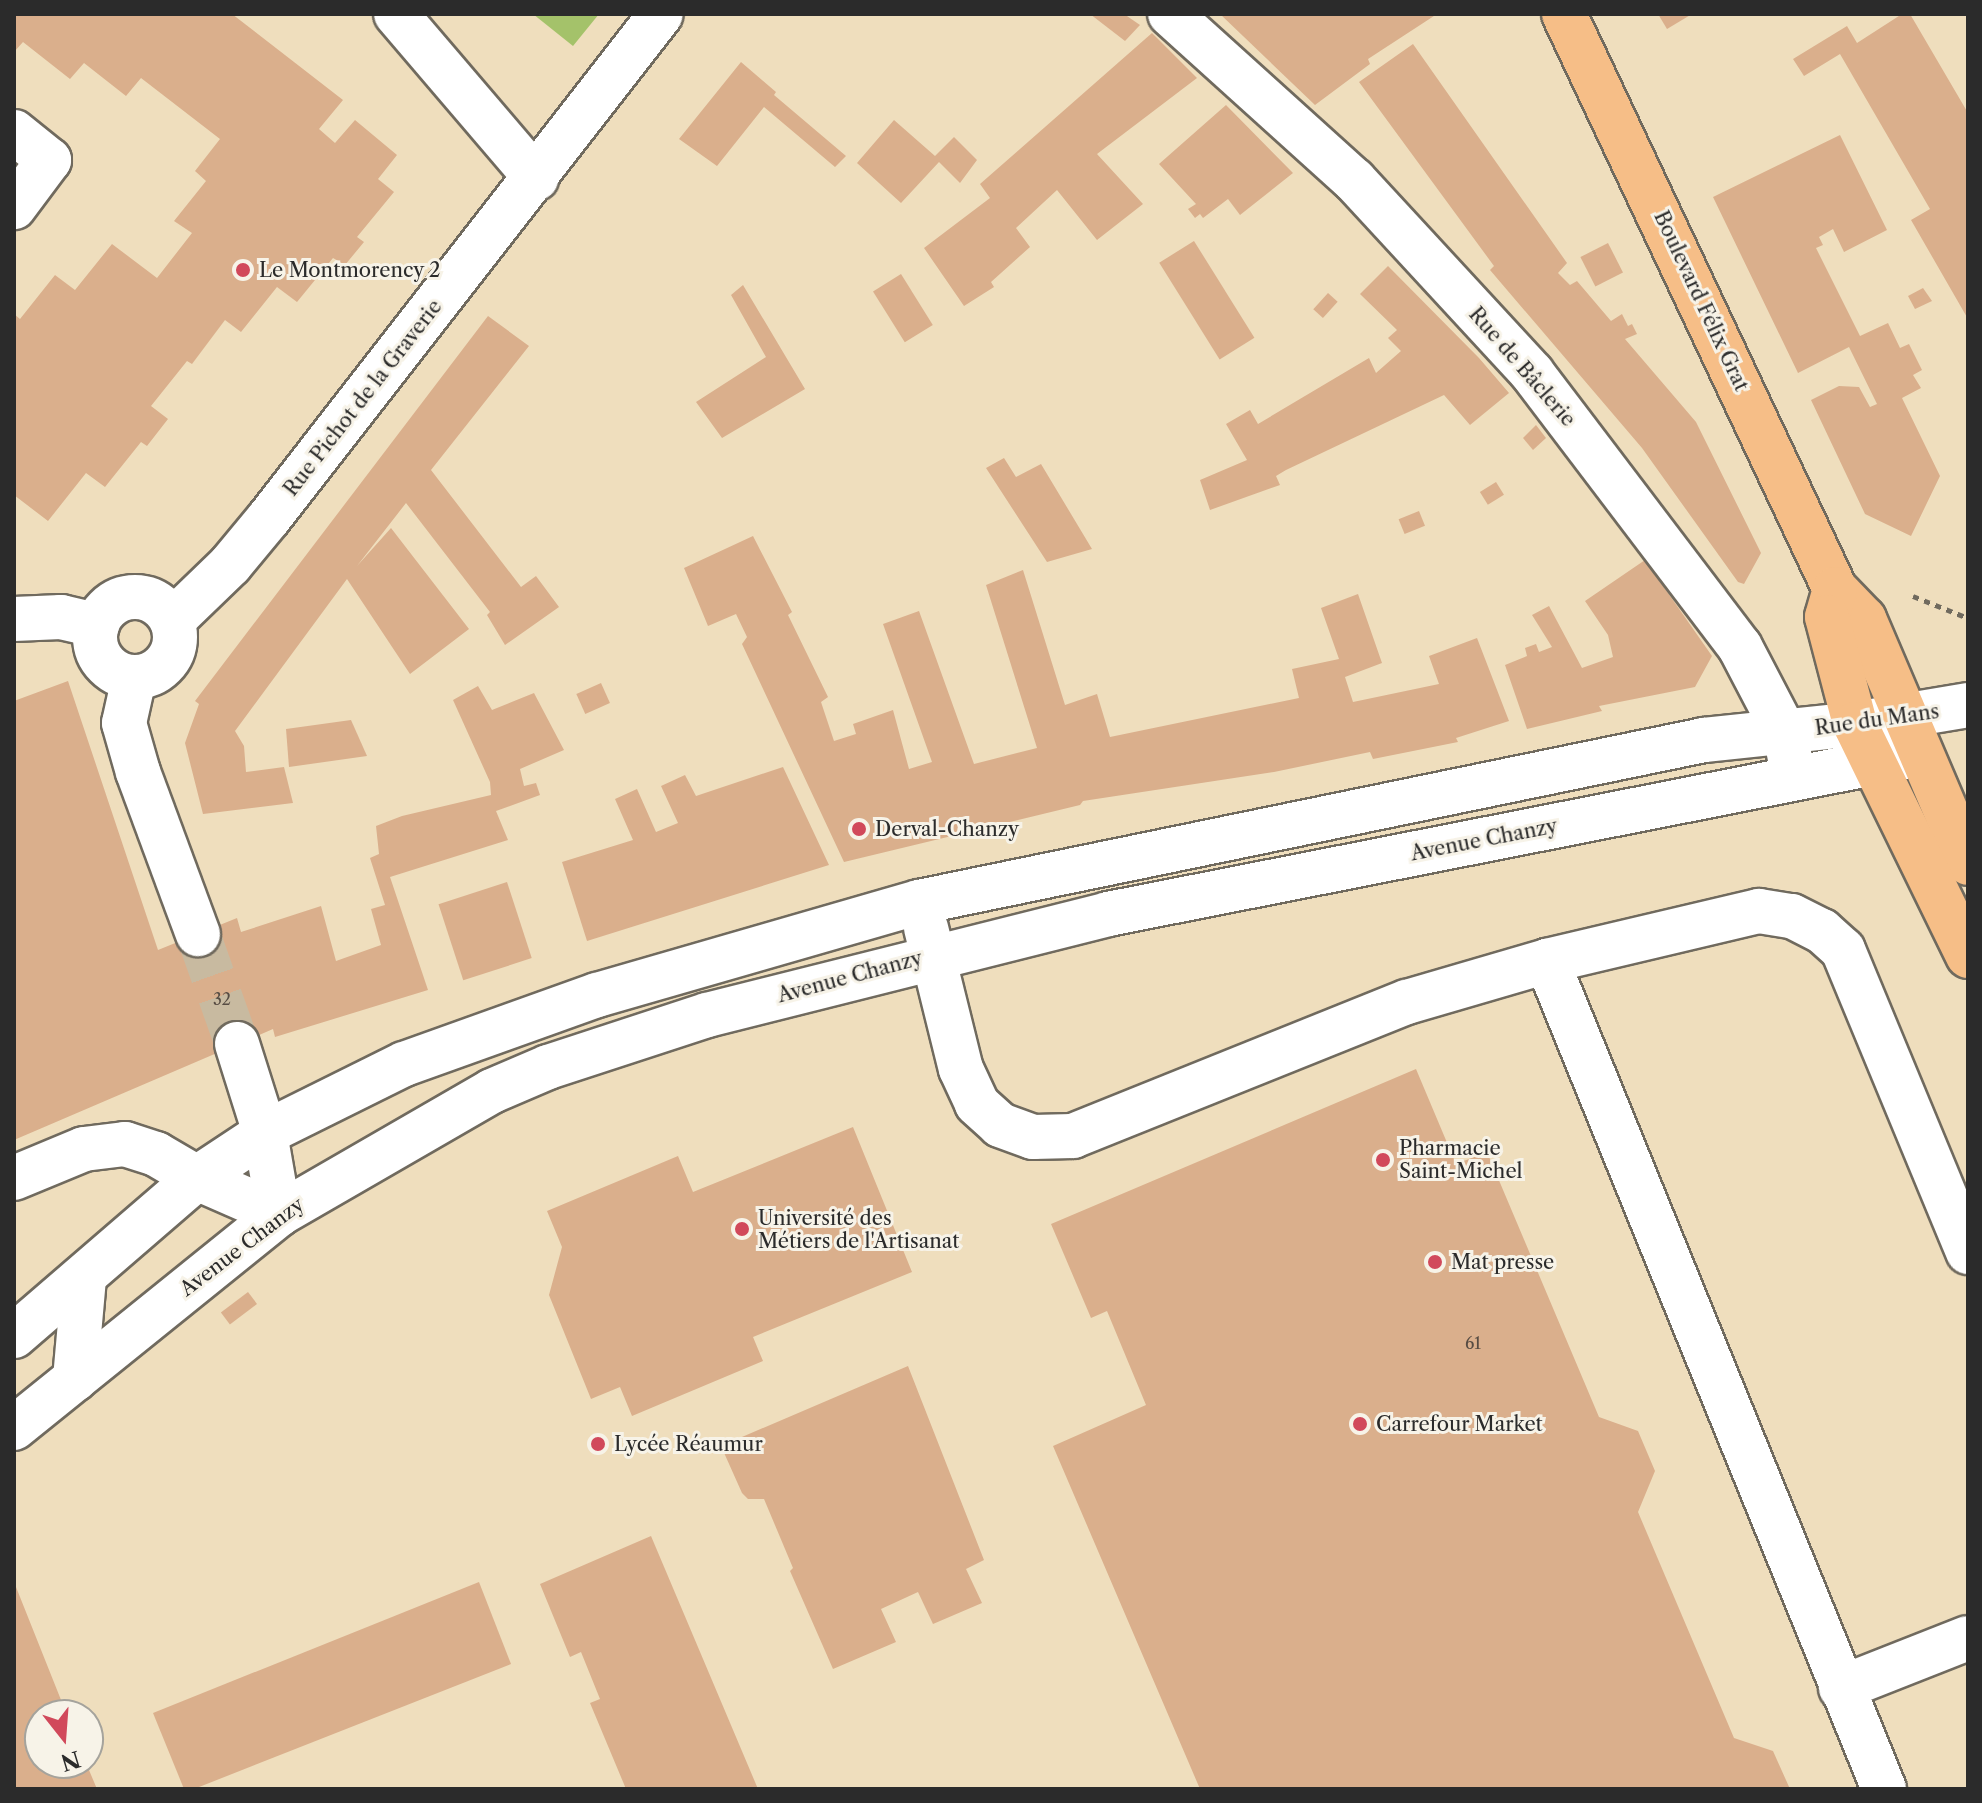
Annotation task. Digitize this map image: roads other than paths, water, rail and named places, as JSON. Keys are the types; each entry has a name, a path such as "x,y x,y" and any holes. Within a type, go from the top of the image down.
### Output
{"main road":[{"name":"Boulevard Félix Grat","path":"1564,14 1835,589 1864,619 1968,863"},
{"path":"1835,589 1827,617 1864,744 1968,956"}],"street":[{"path":"396,14 536,178"},
{"name":"Rue Pichot de la Graverie","path":"172,621 230,565 269,518 661,14"},
{"name":"Rue de Bâclerie","path":"1170,14 1354,180 1532,373 1717,612 1740,647 1785,733 1793,779"},
{"path":"14,132 49,160 14,207"},
{"path":"140,596 153,601 172,621 175,647 169,660 159,670 134,678 110,670 96,650 97,625 114,602 140,596"},
{"path":"14,619 61,617 97,625"},
{"path":"134,678 124,723 138,772 198,934"},
{"name":"Rue du Mans","path":"1785,733 1864,744 1915,736 1968,705"},
{"path":"14,1336 84,1279 197,1178 265,1133 404,1064 582,1000 919,902 1689,743 1785,733"},
{"name":"Rue du Mans","path":"1793,779 1864,744"},
{"name":"Avenue Chanzy","path":"14,1428 279,1214 492,1091 548,1067 707,1015 1108,914 1793,779"},
{"path":"919,902 961,1069 977,1104 1000,1125 1033,1137 1073,1136 1407,1002 1547,961 1759,911 1792,916 1822,931 1843,950 1968,1252"},
{"path":"1547,961 1884,1789"},
{"path":"237,1044 265,1133 279,1214"},
{"path":"14,1178 84,1149 125,1144 156,1154 197,1178 279,1214"},
{"path":"75,1379 84,1279"},
{"path":"1841,1688 1968,1638"}],"tunnel":[{"path":"198,934 237,1044"}],"place":[{"name":"Le Montmorency 2","path":"243,270"},
{"name":"Derval-Chanzy","path":"859,829"},
{"name":"Pharmacie Saint-Michel","path":"1383,1160"},
{"name":"Université des Métiers de l'Artisanat","path":"742,1229"},
{"name":"Mat presse","path":"1435,1262"},
{"name":"Carrefour Market","path":"1360,1424"},
{"name":"Lycée Réaumur","path":"598,1444"}]}
